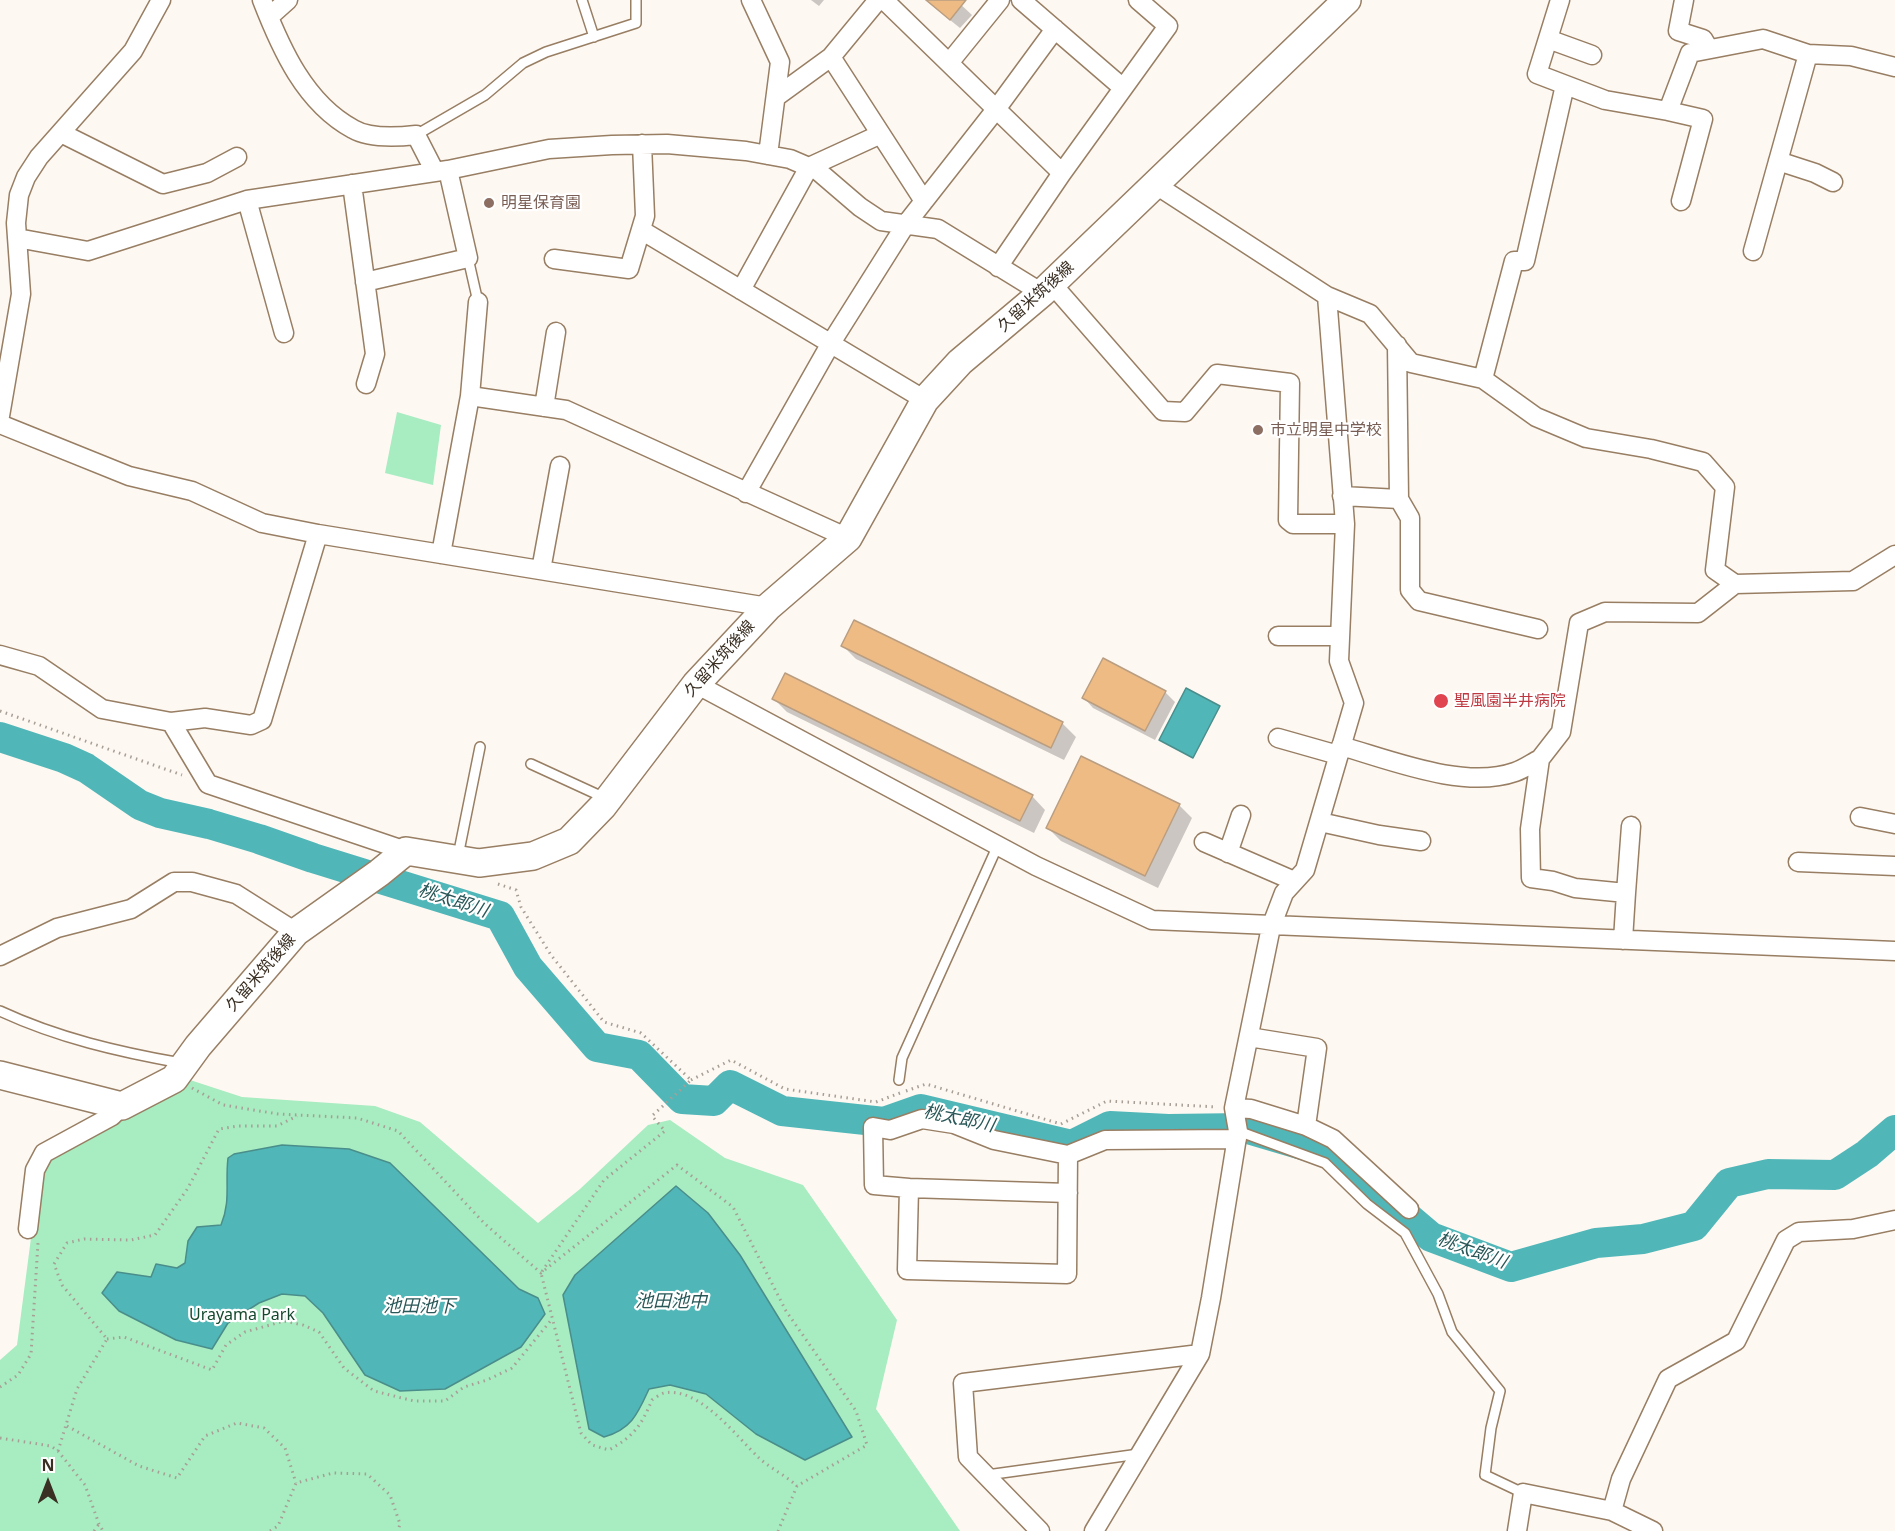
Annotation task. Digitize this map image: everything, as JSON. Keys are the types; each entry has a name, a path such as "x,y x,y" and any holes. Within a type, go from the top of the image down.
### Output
{"main road":[{"name":"久留米筑後線","path":"122,1106 179,1071 296,932 406,851 479,863 533,856 568,841 608,799 696,684 768,607 848,538 925,399 960,362 1047,289 1347,0"},
{"path":"0,1075 122,1106"}],"street":[{"path":"0,416 21,294 11,227 19,195 39,157 133,51 161,0"},
{"path":"288,0 265,9 287,57 304,85 325,109 354,130 390,138 416,135 442,171 468,258 365,282"},
{"path":"751,0 780,62 768,155"},
{"path":"776,97 831,57 878,0"},
{"path":"884,0 1062,173"},
{"path":"1021,0 1123,88"},
{"path":"998,267 1062,173 1168,26 1138,0"},
{"path":"1560,0 1537,74 1605,100 1703,119 1682,201"},
{"path":"1684,0 1677,31 1703,39 1709,49"},
{"path":"949,63 993,3"},
{"path":"746,493 831,343 906,224 997,108 1055,29"},
{"path":"1548,39 1592,55"},
{"path":"1668,111 1690,53 1709,49 1763,39 1808,54 1851,56 1895,67"},
{"path":"1753,251 1808,54"},
{"path":"831,57 924,201"},
{"path":"1483,379 1514,261 1525,261 1565,85"},
{"path":"61,133 163,184 207,173 237,157"},
{"path":"741,290 809,167 881,134"},
{"path":"554,260 629,269 645,216 642,144"},
{"path":"11,227 88,251 247,200 442,171 549,149 668,144 790,159 818,171 860,207 881,221 938,229 998,267 1047,289 1162,411 1185,412 1217,374 1290,383 1288,520 1293,524 1345,524"},
{"path":"1778,161 1815,173 1833,182"},
{"path":"352,184 375,354 366,384"},
{"path":"1156,185 1327,296 1370,314 1412,363 1483,379 1536,417 1586,438 1651,449 1703,462 1725,488 1716,570 1735,584 1853,582 1895,555"},
{"path":"247,200 284,333"},
{"path":"641,230 925,399"},
{"path":"1094,1531 1200,1354 1237,1135 1234,1108 1271,927 1284,893 1305,870 1354,703 1339,662 1345,524 1327,296"},
{"path":"441,554 470,396 478,302"},
{"path":"544,407 556,332"},
{"path":"1397,345 1399,499 1410,518 1410,590 1419,600 1538,629"},
{"path":"470,396 566,410 848,538"},
{"path":"0,424 129,476 192,491 262,523 768,607"},
{"path":"541,570 560,466"},
{"path":"1342,496 1399,499"},
{"path":"0,655 39,666 102,709 171,722 205,718 251,725 261,720 318,534"},
{"path":"1278,738 1450,776 1496,776 1515,772 1540,759 1561,732 1579,623 1605,612 1698,614 1735,584"},
{"path":"1278,636 1340,636"},
{"path":"696,684 1036,866 1152,920 1271,927 1895,951"},
{"path":"171,722 208,784 406,851"},
{"path":"1540,759 1530,829 1531,878 1553,881 1575,888 1626,893"},
{"path":"1228,852 1242,815"},
{"path":"1860,817 1895,824"},
{"path":"1320,822 1421,842"},
{"path":"1623,940 1631,826"},
{"path":"1204,842 1294,881"},
{"path":"1798,862 1895,866"},
{"path":"0,956 57,928 131,909 174,882 192,882 236,894 296,932"},
{"path":"1249,1037 1317,1048 1306,1126"},
{"path":"33,1234 35,1170 44,1153 112,1116 122,1106"},
{"path":"1234,1108 1251,1109 1306,1126 1333,1139 1350,1152 1365,1170 1409,1209"},
{"path":"1068,1193 874,1185 873,1127 890,1130 922,1119 954,1124 994,1140 1068,1155 1105,1140 1237,1135"},
{"path":"909,1188 907,1270 1067,1274 1068,1155"},
{"path":"1612,1511 1621,1479 1668,1379 1736,1341 1786,1240 1799,1232 1853,1229 1895,1220"},
{"path":"1040,1531 968,1457 963,1383 1200,1354"},
{"path":"1517,1531 1523,1493 1612,1511 1653,1531"}],"lane":[{"path":"582,0 594,37"},
{"path":"416,135 484,95 523,63 546,52 636,23 636,0"},
{"path":"468,258 478,302"},
{"path":"457,860 480,747"},
{"path":"531,764 608,799"},
{"path":"898,1080 902,1058 998,845"},
{"path":"0,1011 32,1025 179,1071"},
{"path":"1237,1135 1325,1163 1367,1204 1404,1233 1438,1294 1452,1332 1500,1391 1491,1428 1485,1475 1523,1493"},
{"path":"986,1475 1139,1454"}],"path":[{"path":"0,711 208,784"},
{"path":"494,882 516,890 521,907 551,955 604,1022 641,1033 691,1080"},
{"path":"541,1273 604,1180 665,1131 652,1116 691,1080 731,1060 785,1089 876,1102 926,1084 1061,1124 1107,1101 1234,1108"},
{"path":"179,1071 223,1105 278,1114 357,1118 398,1131 485,1224 541,1273 581,1433 592,1445 609,1450 623,1442 642,1423 652,1400 664,1394 677,1394 696,1400 727,1423 760,1459 797,1486"},
{"path":"107,1339 62,1285 54,1264 67,1243 84,1239 131,1240 154,1235 188,1188 219,1129 238,1126 277,1126 300,1115"},
{"path":"541,1273 677,1165 733,1207 786,1311 856,1411 867,1445 797,1486 778,1531"},
{"path":"0,1387 18,1375 31,1354 33,1234"},
{"path":"107,1339 124,1337 212,1370 226,1345 245,1332 284,1321 303,1324 319,1332 344,1368 374,1391 414,1401 445,1401 464,1387 487,1380 512,1368 553,1318"},
{"path":"58,1451 77,1389 107,1339"},
{"path":"67,1426 140,1466 177,1478 205,1436 237,1423 264,1428 285,1448 296,1483 278,1526 270,1531"},
{"path":"0,1438 51,1446 58,1451 85,1485 99,1524 104,1531"},
{"path":"296,1483 333,1473 367,1474 390,1496 400,1524 398,1531"},
{"path":"94,1531 99,1524"}],"green space":[{"path":"397,412 441,425 433,485 385,473"},
{"name":"Urayama Park","path":"187,1079 242,1097 375,1106 420,1122 538,1223 580,1189 648,1125 670,1120 725,1158 803,1185 897,1320 876,1409 960,1531 0,1531 0,1360 17,1345 37,1192 48,1157"}],"water":[{"path":"1186,688 1220,706 1193,758 1159,740"},
{"name":"池田池下","path":"282,1145 349,1149 390,1163 519,1289 538,1298 545,1314 521,1347 445,1389 400,1391 365,1375 323,1313 305,1296 282,1294 259,1303 228,1323 212,1349 176,1340 119,1311 102,1293 117,1272 151,1277 156,1264 177,1268 185,1263 188,1241 197,1227 221,1225 227,1200 228,1158 234,1154"},
{"name":"池田池中","path":"676,1186 708,1213 740,1255 852,1437 805,1460 756,1434 706,1394 670,1385 649,1389 633,1419 614,1434 604,1437 589,1429 563,1295 575,1275"}],"building":[{"path":"926,0 966,0 950,20"},
{"path":"854,620 1063,722 1051,748 841,646"},
{"path":"1103,658 1166,691 1145,731 1082,698"},
{"path":"785,673 1033,795 1020,821 772,699"},
{"path":"1081,756 1180,804 1145,876 1046,828"}],"waterway":[{"name":"桃太郎川","path":"0,737 64,758 86,768 140,805 160,813 209,824 259,839 500,916 528,967 597,1047 639,1055 682,1099 714,1101 730,1085 782,1111 884,1122 921,1109 1072,1145 1110,1126 1168,1129 1245,1128 1333,1154 1431,1237 1511,1267 1596,1243 1643,1239 1694,1226 1729,1183 1768,1174 1835,1175 1867,1154 1895,1130"}],"place":[{"name":"明星保育園","path":"489,203"},
{"name":"市立明星中学校","path":"1258,430"},
{"name":"聖風園半井病院","path":"1441,701"}]}
